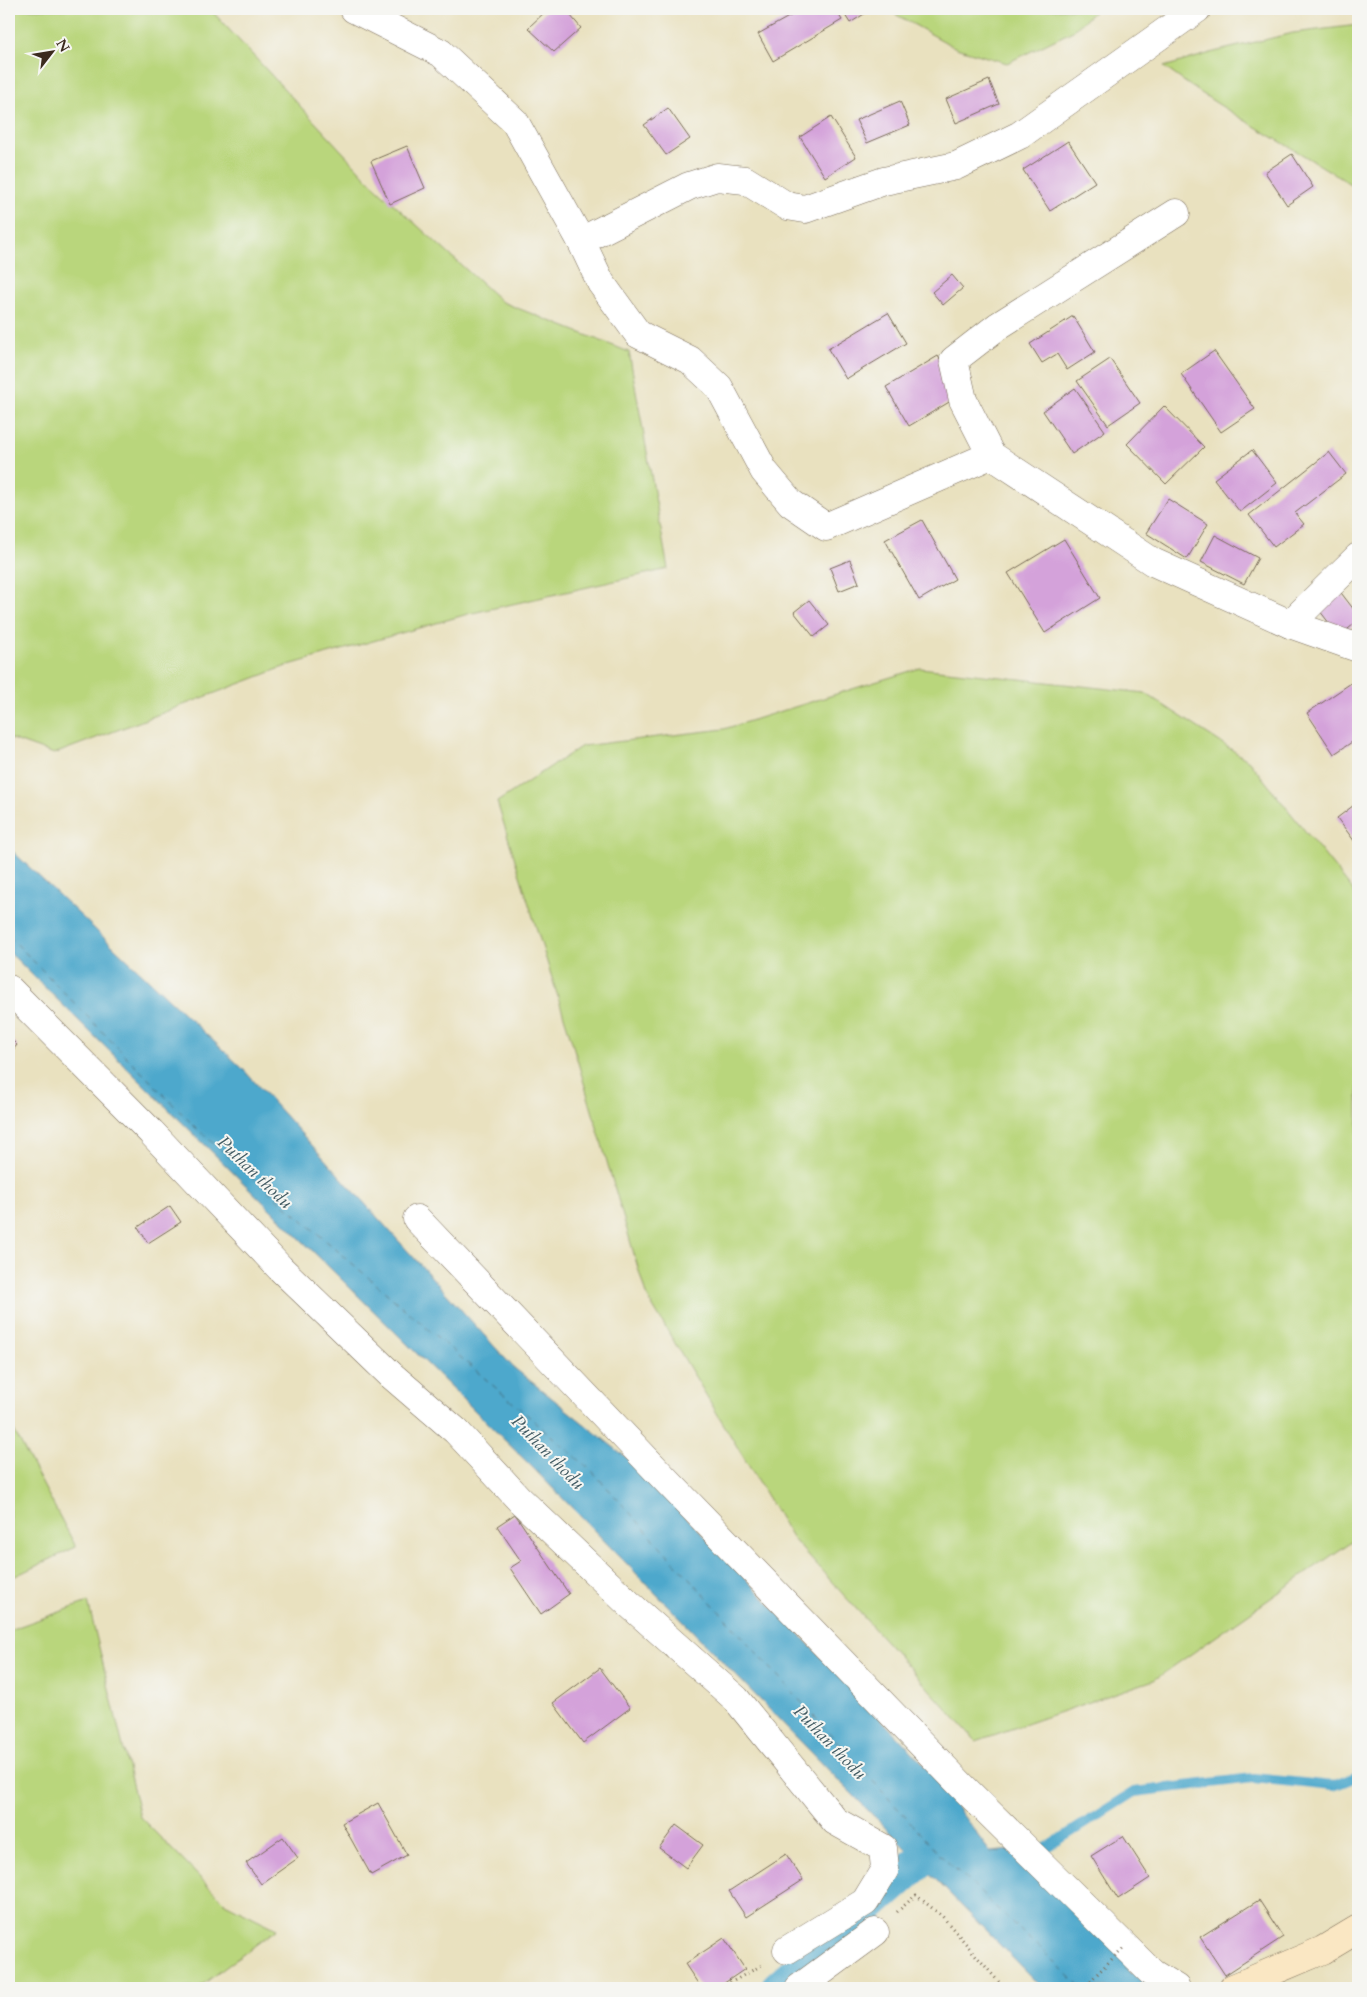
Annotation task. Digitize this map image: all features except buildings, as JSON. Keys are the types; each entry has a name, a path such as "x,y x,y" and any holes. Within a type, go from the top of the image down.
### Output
{"street":[{"path":"354,9 442,53 515,122 602,283 638,334 690,360 718,387 764,471 791,503 826,527 991,454"},
{"path":"581,241 689,186 717,177 746,180 787,206 805,209 884,182 956,166 1020,135 1198,9"},
{"path":"1176,213 998,326 954,360 963,400 991,454 1153,562 1290,624 1358,648"},
{"path":"1290,624 1358,557"},
{"path":"9,989 151,1132 280,1268 391,1375 456,1431 519,1499 628,1603 736,1699 836,1821 883,1848 885,1869 865,1902 787,1950"},
{"path":"417,1219 963,1787 1152,1973 1176,1988"},
{"path":"1233,1988 1323,1950 1358,1928"},
{"path":"799,1988 875,1932"}],"path":[{"path":"875,1932 916,1895 942,1916 1004,1988"},
{"path":"1083,1988 1125,1946"},
{"path":"721,1988 787,1950"}],"green space":[{"path":"9,9 210,9 377,189 502,302 629,352 668,569 468,614 289,665 54,754 9,738"},
{"path":"886,9 1097,9 1073,31 1007,63 956,48"},
{"path":"1358,25 1358,189 1211,100 1164,67 1214,52 1293,33"},
{"path":"920,668 1145,693 1249,761 1358,897 1358,1537 1154,1680 976,1741 792,1538 646,1295 572,1042 497,802 582,746 724,729"},
{"path":"9,1421 76,1547 9,1579"},
{"path":"88,1602 140,1817 225,1903 277,1929 198,1988 9,1988 9,1630"}],"water":[{"name":"Puthan thodu","path":"9,848 242,1068 513,1367 637,1466 928,1768 990,1852 1026,1849 1149,1988 1042,1988 533,1468 9,952"}],"waterway":[{"path":"1035,1855 1134,1792 1253,1778 1333,1786 1358,1776"},
{"path":"778,1988 934,1848"}],"ferry route":[{"path":"9,936 197,1129 593,1472 939,1854 1082,1988"}]}
